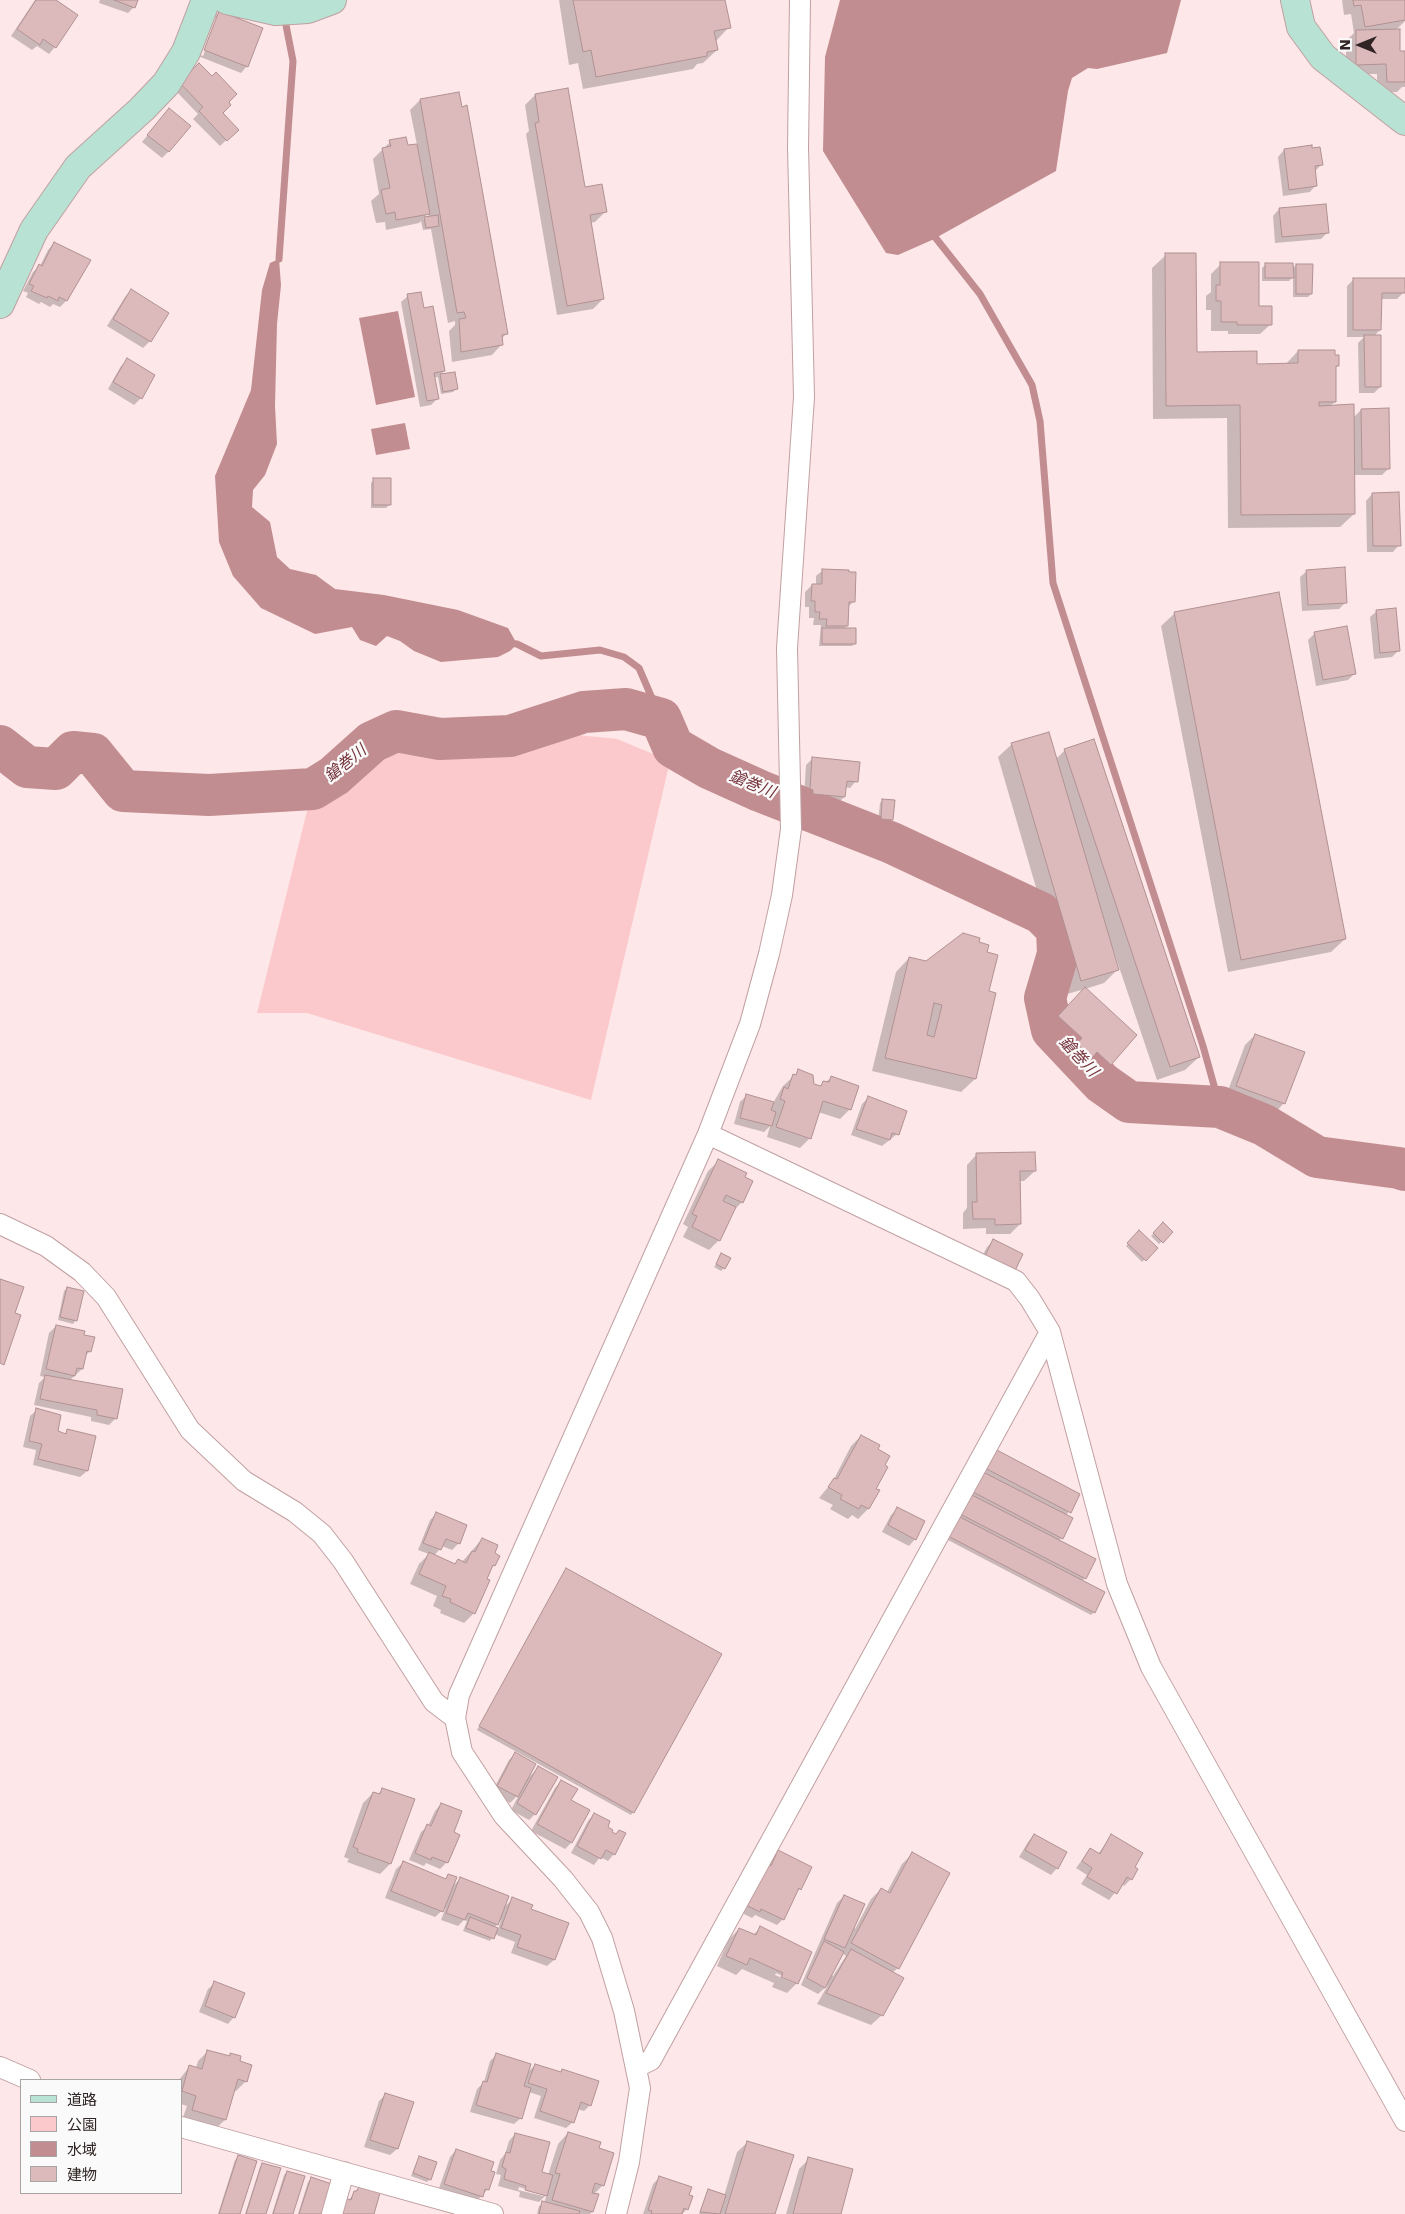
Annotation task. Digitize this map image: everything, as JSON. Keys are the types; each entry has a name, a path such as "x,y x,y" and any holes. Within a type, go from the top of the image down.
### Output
{"street":[{"path":"0,304 34,230 78,167 142,109 166,84 186,52 206,0"},
{"path":"227,0 276,11 308,9 332,0"},
{"path":"616,2214 629,2162 640,2088 637,2067 602,1938 589,1912 563,1880 504,1816 462,1752 455,1718 459,1695 708,1134 750,1024 782,895 791,829 786,648 804,397 798,147 800,0"},
{"path":"1295,0 1301,27 1322,57 1405,121"},
{"path":"708,1134 1016,1281 1030,1299 1050,1332 1117,1584 1151,1667 1405,2121"},
{"path":"0,1224 46,1246 82,1272 100,1291 190,1430 244,1481 296,1512 322,1534 348,1570 434,1702 455,1718"},
{"path":"637,2067 651,2060 1050,1332"},
{"path":"0,2067 28,2079"},
{"path":"182,2127 494,2214"},
{"path":"332,2214 344,2172"}],"green space":[{"path":"568,734 617,739 670,761 591,1100 307,1013 257,1013 309,803 340,784 379,752 407,743 466,751 525,743"}],"water":[{"path":"840,0 1181,0 1167,53 1097,69 1088,68 1072,78 1068,91 1056,171 932,240 898,255 886,253 823,151 825,57"},
{"path":"279,259 281,285 277,324 275,406 277,444 265,475 253,490 252,507 270,522 277,557 290,569 316,575 335,589 384,595 458,610 508,628 517,644 510,651 498,657 441,662 414,651 400,641 387,636 376,646 360,640 352,627 315,634 261,608 233,576 219,542 215,476 251,390 262,290 270,263"},
{"path":"398,311 415,397 376,405 359,318"},
{"path":"405,423 410,449 376,455 371,429"}],"building":[{"path":"36,0 56,0 78,15 56,48 43,39 40,45 17,29"},
{"path":"114,0 138,0 135,8"},
{"path":"573,0 725,0 731,28 714,31 718,50 707,52 707,56 596,77 591,50 583,52"},
{"path":"1353,0 1405,0 1405,20 1365,27 1361,5 1354,6"},
{"path":"219,11 263,28 248,67 204,50"},
{"path":"1400,29 1400,51 1405,51 1405,82 1387,82 1386,64 1356,65 1356,30"},
{"path":"199,63 212,76 216,72 237,94 229,102 231,105 223,113 239,130 227,141 199,111 203,107 179,82"},
{"path":"568,88 585,187 602,184 607,212 590,215 604,299 567,306 535,123 539,122 535,94"},
{"path":"459,92 462,107 467,105 508,334 502,335 503,345 461,352 459,319 466,318 464,312 457,313 420,99"},
{"path":"169,108 191,126 169,152 147,135"},
{"path":"406,137 408,145 417,144 430,214 396,220 395,212 386,214 381,190 390,188 382,148 391,146 389,140"},
{"path":"1312,145 1312,148 1320,147 1323,165 1315,166 1317,186 1289,190 1284,149"},
{"path":"1326,204 1329,233 1282,237 1279,208"},
{"path":"438,215 439,226 426,228 424,217"},
{"path":"54,242 91,260 67,301 59,297 58,301 48,296 47,298 31,291 34,286 29,284 39,264 42,266"},
{"path":"1165,253 1196,253 1197,352 1257,351 1257,364 1298,363 1298,350 1335,350 1335,355 1339,355 1339,366 1336,366 1336,402 1319,402 1319,406 1354,404 1355,514 1241,515 1240,405 1166,406"},
{"path":"1220,262 1259,262 1259,306 1272,306 1272,325 1237,325 1237,322 1221,322 1221,301 1216,301 1216,285 1220,285"},
{"path":"1265,263 1293,263 1294,278 1265,278"},
{"path":"1296,264 1313,264 1312,294 1296,294"},
{"path":"1353,278 1405,278 1405,293 1382,293 1381,330 1353,330"},
{"path":"131,289 169,313 151,342 113,319"},
{"path":"421,292 424,308 433,306 445,371 434,373 439,399 427,401 407,294"},
{"path":"1364,335 1381,335 1381,387 1365,387"},
{"path":"127,358 155,375 142,399 113,382"},
{"path":"455,372 458,389 443,392 440,374"},
{"path":"1389,408 1390,469 1362,469 1361,409"},
{"path":"373,478 391,478 391,505 373,505"},
{"path":"1399,492 1401,546 1373,546 1372,493"},
{"path":"1345,567 1347,603 1308,605 1306,570"},
{"path":"822,569 856,572 855,602 849,602 848,626 826,626 827,619 819,619 820,612 815,612 815,601 811,601 812,584 822,584"},
{"path":"1279,592 1346,939 1241,960 1174,612"},
{"path":"1396,608 1400,651 1380,653 1376,610"},
{"path":"1347,626 1356,674 1323,680 1314,632"},
{"path":"822,628 856,628 856,644 822,644"},
{"path":"1049,732 1119,970 1081,981 1011,743"},
{"path":"1094,739 1200,1057 1170,1067 1064,749"},
{"path":"812,757 860,762 858,782 847,781 845,797 813,794 813,790 810,789"},
{"path":"882,799 895,800 893,820 881,819"},
{"path":"963,933 980,938 979,942 989,945 987,952 998,955 989,991 996,993 976,1079 885,1058 909,957 926,961","holes":["934,1003 942,1005 934,1037 927,1035"]},
{"path":"1085,987 1137,1035 1111,1065 1097,1052 1092,1058 1077,1044 1082,1038 1058,1016"},
{"path":"1255,1034 1305,1052 1285,1104 1236,1086"},
{"path":"798,1069 813,1075 814,1084 821,1086 823,1081 829,1082 831,1076 859,1086 851,1110 823,1101 811,1139 776,1127 785,1101 780,1099 784,1087 788,1089 793,1074 796,1075"},
{"path":"746,1094 774,1102 771,1110 776,1112 772,1126 740,1118"},
{"path":"868,1096 907,1111 899,1135 892,1133 890,1140 856,1129"},
{"path":"1035,1152 1036,1171 1020,1171 1021,1224 995,1225 995,1219 973,1219 972,1202 977,1202 976,1153"},
{"path":"718,1159 747,1173 745,1177 753,1181 743,1203 726,1195 723,1201 736,1207 720,1241 692,1227 697,1216 692,1214"},
{"path":"1163,1222 1173,1232 1163,1243 1153,1233"},
{"path":"1139,1230 1158,1248 1146,1261 1127,1243"},
{"path":"993,1239 1023,1254 1014,1273 984,1258"},
{"path":"721,1253 731,1258 725,1269 716,1264"},
{"path":"0,1279 24,1287 15,1313 21,1315 4,1365 0,1363"},
{"path":"67,1287 84,1291 77,1321 60,1317"},
{"path":"56,1325 85,1331 84,1335 95,1337 91,1352 87,1351 83,1369 77,1368 75,1376 46,1369"},
{"path":"45,1375 123,1389 117,1419 97,1415 97,1410 40,1399"},
{"path":"36,1408 61,1415 58,1431 66,1434 67,1429 96,1436 88,1471 38,1459 42,1444 29,1441"},
{"path":"861,1435 880,1445 878,1449 890,1456 885,1465 888,1467 876,1489 880,1490 869,1509 861,1505 859,1509 840,1499 842,1495 828,1487 834,1478 837,1479"},
{"path":"995,1449 1080,1494 1071,1513 985,1468"},
{"path":"983,1472 1073,1518 1063,1539 973,1492"},
{"path":"970,1494 1096,1559 1086,1579 960,1514"},
{"path":"897,1507 925,1521 916,1540 888,1525"},
{"path":"436,1512 467,1525 460,1544 446,1539 441,1550 423,1543"},
{"path":"958,1516 1105,1592 1095,1613 948,1536"},
{"path":"482,1538 498,1545 495,1553 500,1556 495,1566 493,1565 487,1579 490,1580 475,1614 450,1602 451,1599 442,1596 446,1586 419,1574 429,1552 455,1564 458,1559 466,1563 472,1551 475,1552"},
{"path":"566,1568 722,1654 634,1813 479,1726"},
{"path":"515,1752 536,1764 518,1797 497,1786"},
{"path":"538,1766 558,1777 536,1815 517,1803"},
{"path":"561,1780 578,1789 571,1800 590,1810 572,1843 537,1824"},
{"path":"382,1788 415,1799 391,1864 357,1852 358,1849 353,1847 373,1792 380,1794"},
{"path":"441,1803 462,1811 454,1832 460,1835 448,1863 432,1857 431,1860 415,1853 427,1824 431,1826"},
{"path":"594,1813 610,1821 608,1827 613,1830 612,1832 616,1834 619,1830 626,1833 615,1855 606,1850 601,1859 577,1846"},
{"path":"1034,1834 1067,1852 1058,1869 1025,1850"},
{"path":"1111,1834 1143,1853 1135,1867 1138,1869 1132,1880 1127,1877 1117,1894 1087,1877 1092,1868 1082,1861 1090,1848 1100,1854"},
{"path":"778,1850 812,1867 801,1890 799,1888 784,1920 761,1909 760,1912 746,1905 768,1864 771,1866"},
{"path":"912,1852 950,1873 899,1969 851,1943 881,1888 890,1893"},
{"path":"403,1861 446,1879 448,1874 457,1877 443,1912 391,1891"},
{"path":"460,1877 509,1896 498,1925 468,1913 465,1920 446,1913"},
{"path":"844,1895 865,1904 845,1948 824,1939"},
{"path":"512,1897 533,1905 531,1909 569,1923 555,1960 517,1947 521,1935 501,1928"},
{"path":"470,1917 498,1928 494,1939 466,1928"},
{"path":"760,1926 812,1952 798,1984 781,1977 783,1973 750,1958 747,1965 726,1956 739,1928 756,1935"},
{"path":"824,1941 844,1952 825,1988 807,1978"},
{"path":"851,1949 904,1978 883,2016 826,1993"},
{"path":"214,1981 245,1993 235,2018 205,2006"},
{"path":"207,2050 230,2056 230,2053 241,2056 240,2061 252,2065 247,2082 238,2079 226,2120 192,2110 196,2096 182,2091 189,2065 202,2069"},
{"path":"496,2053 531,2064 524,2086 531,2088 522,2119 476,2105 483,2081 487,2082"},
{"path":"535,2064 561,2072 562,2069 599,2081 591,2106 581,2102 574,2123 540,2111 547,2089 528,2083"},
{"path":"385,2093 414,2102 398,2149 370,2140"},
{"path":"568,2132 601,2142 599,2148 614,2153 604,2186 595,2183 592,2193 599,2194 593,2212 552,2200 560,2174 555,2173"},
{"path":"515,2133 550,2142 542,2172 553,2175 547,2196 525,2190 526,2186 504,2179 506,2169 502,2167 506,2152 510,2153"},
{"path":"747,2141 794,2155 775,2214 725,2214"},
{"path":"456,2149 494,2162 491,2171 495,2172 489,2190 485,2189 483,2197 444,2184"},
{"path":"238,2155 257,2161 240,2214 219,2214"},
{"path":"419,2156 437,2162 431,2180 413,2173"},
{"path":"808,2157 853,2169 841,2214 793,2214"},
{"path":"262,2163 281,2168 266,2214 246,2214"},
{"path":"287,2171 305,2176 293,2214 273,2214"},
{"path":"659,2176 692,2187 689,2195 693,2196 688,2210 684,2208 682,2214 651,2214 652,2211 648,2210"},
{"path":"311,2177 332,2184 322,2214 299,2214"},
{"path":"359,2186 380,2193 374,2214 338,2214 343,2198 351,2200 354,2191 357,2191"},
{"path":"708,2189 726,2195 720,2214 700,2212"},
{"path":"542,2201 580,2211 579,2214 539,2214"}],"waterway":[{"path":"279,259 293,61 284,15"},
{"path":"931,232 980,294 1032,385 1040,421 1053,583 1203,1046 1220,1107"},
{"path":"507,643 517,644 541,656 600,650 624,657 639,668 661,719"},
{"name":"鎗巻川","path":"0,746 27,767 56,769 73,752 93,754 123,791 209,795 313,789 334,776 372,742 396,731 440,739 510,736 584,712 626,709 661,719 673,747 709,768 760,791 892,843 1041,913 1057,929 1058,954 1045,998 1052,1030 1102,1083 1129,1102 1220,1107 1264,1125 1317,1157 1405,1170"}]}
